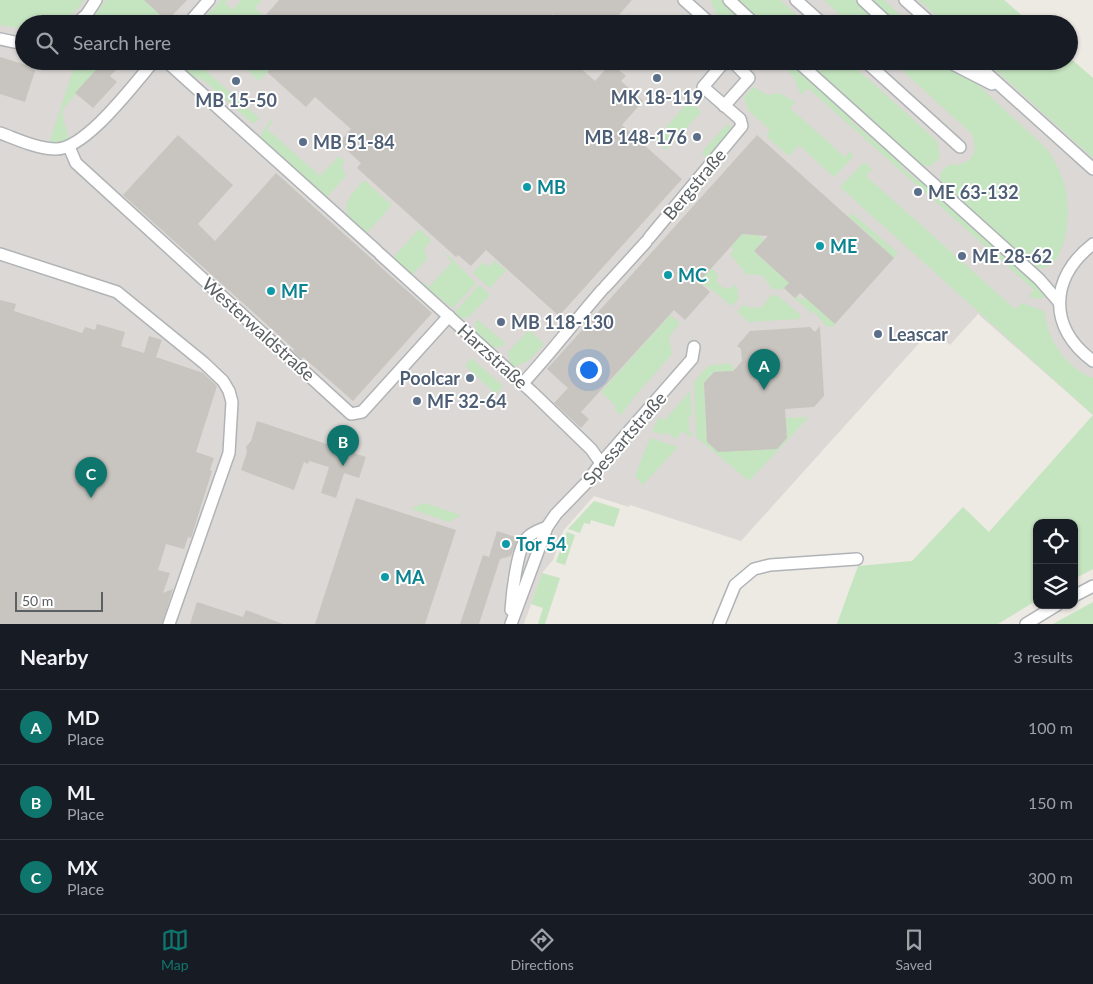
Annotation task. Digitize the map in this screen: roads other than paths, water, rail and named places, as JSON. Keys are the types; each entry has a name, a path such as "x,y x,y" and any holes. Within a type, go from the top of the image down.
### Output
{"street":[{"path":"86,15 96,0"},
{"path":"196,15 209,0"},
{"path":"684,0 701,15"},
{"path":"729,0 745,15"},
{"path":"796,0 813,15"},
{"path":"863,0 880,15"},
{"path":"905,0 922,15"},
{"path":"0,39 15,42"},
{"path":"0,134 45,148 69,147 91,132 146,70"},
{"name":"Harzstraße","path":"176,70 523,383 591,448 600,463"},
{"path":"717,70 703,87 724,106 749,78 741,70"},
{"path":"807,70 1040,279 1059,302"},
{"path":"874,70 960,147"},
{"path":"965,70 1006,90"},
{"path":"983,70 1093,169"},
{"name":"Bergstraße","path":"523,383 560,342 569,327 648,240 699,175 739,131 742,126 740,119 724,106"},
{"name":"Westerwaldstraße","path":"69,147 76,163 351,414 362,412 449,316"},
{"path":"1093,244 1068,268 1059,302 1061,320 1068,336 1079,350 1093,361"},
{"path":"0,254 116,292 204,363 223,381 229,391 232,402 229,453 169,624"},
{"name":"Spessartstraße","path":"548,527 556,514 587,482 600,463 692,359 694,347"},
{"path":"510,624 517,568 525,539 533,533 548,527"},
{"path":"510,624 548,527"},
{"path":"719,624 735,585 754,569 770,564 857,559"},
{"path":"1078,594 1093,586"},
{"path":"1026,624 1050,609"}],"place":[{"name":"MK 18-119","path":"657,78"},
{"name":"MB 15-50","path":"236,81"},
{"name":"MB 148-176","path":"697,137"},
{"name":"MB 51-84","path":"303,142"},
{"name":"MB","path":"527,187"},
{"name":"ME 63-132","path":"918,192"},
{"name":"ME","path":"820,246"},
{"name":"ME 28-62","path":"962,256"},
{"name":"MC","path":"668,275"},
{"name":"MF","path":"271,291"},
{"name":"MB 118-130","path":"501,322"},
{"name":"Leascar","path":"878,334"},
{"name":"Poolcar","path":"470,378"},
{"name":"MD","path":"764,390"},
{"name":"MF 32-64","path":"417,401"},
{"name":"ML","path":"343,466"},
{"name":"MX","path":"91,498"},
{"name":"Tor 54","path":"506,544"},
{"name":"MA","path":"385,577"}]}
